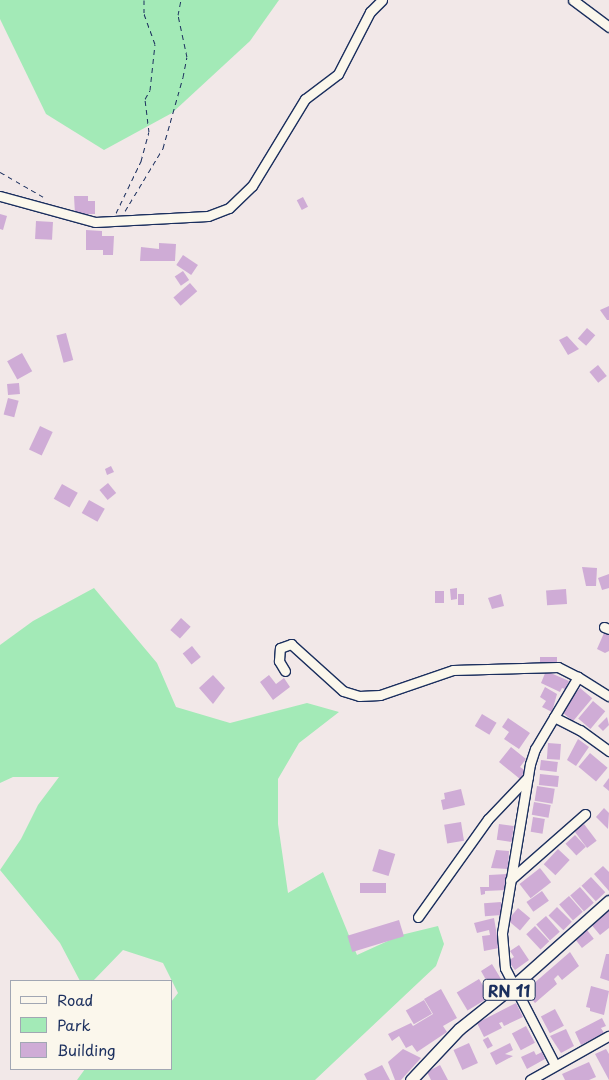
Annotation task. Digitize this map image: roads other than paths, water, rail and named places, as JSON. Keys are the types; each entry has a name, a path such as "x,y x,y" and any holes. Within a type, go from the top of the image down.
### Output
{"main road":[{"name":"RN 11","path":"410,1080 459,1029 513,986 609,901"}],"street":[{"path":"0,196 60,213 116,223 208,216 241,200 305,99 338,74 370,12 382,0"},
{"path":"573,0 609,28"},
{"path":"285,671 279,660 280,648 291,644 342,691 359,696 380,694 453,670 558,667 609,696"},
{"path":"555,1065 513,986 502,954 510,880 528,777 535,749 578,677"},
{"path":"554,717 580,730 609,751"},
{"path":"418,917 488,819 528,777"},
{"path":"510,880 584,814"},
{"path":"530,1080 609,1036"}]}
